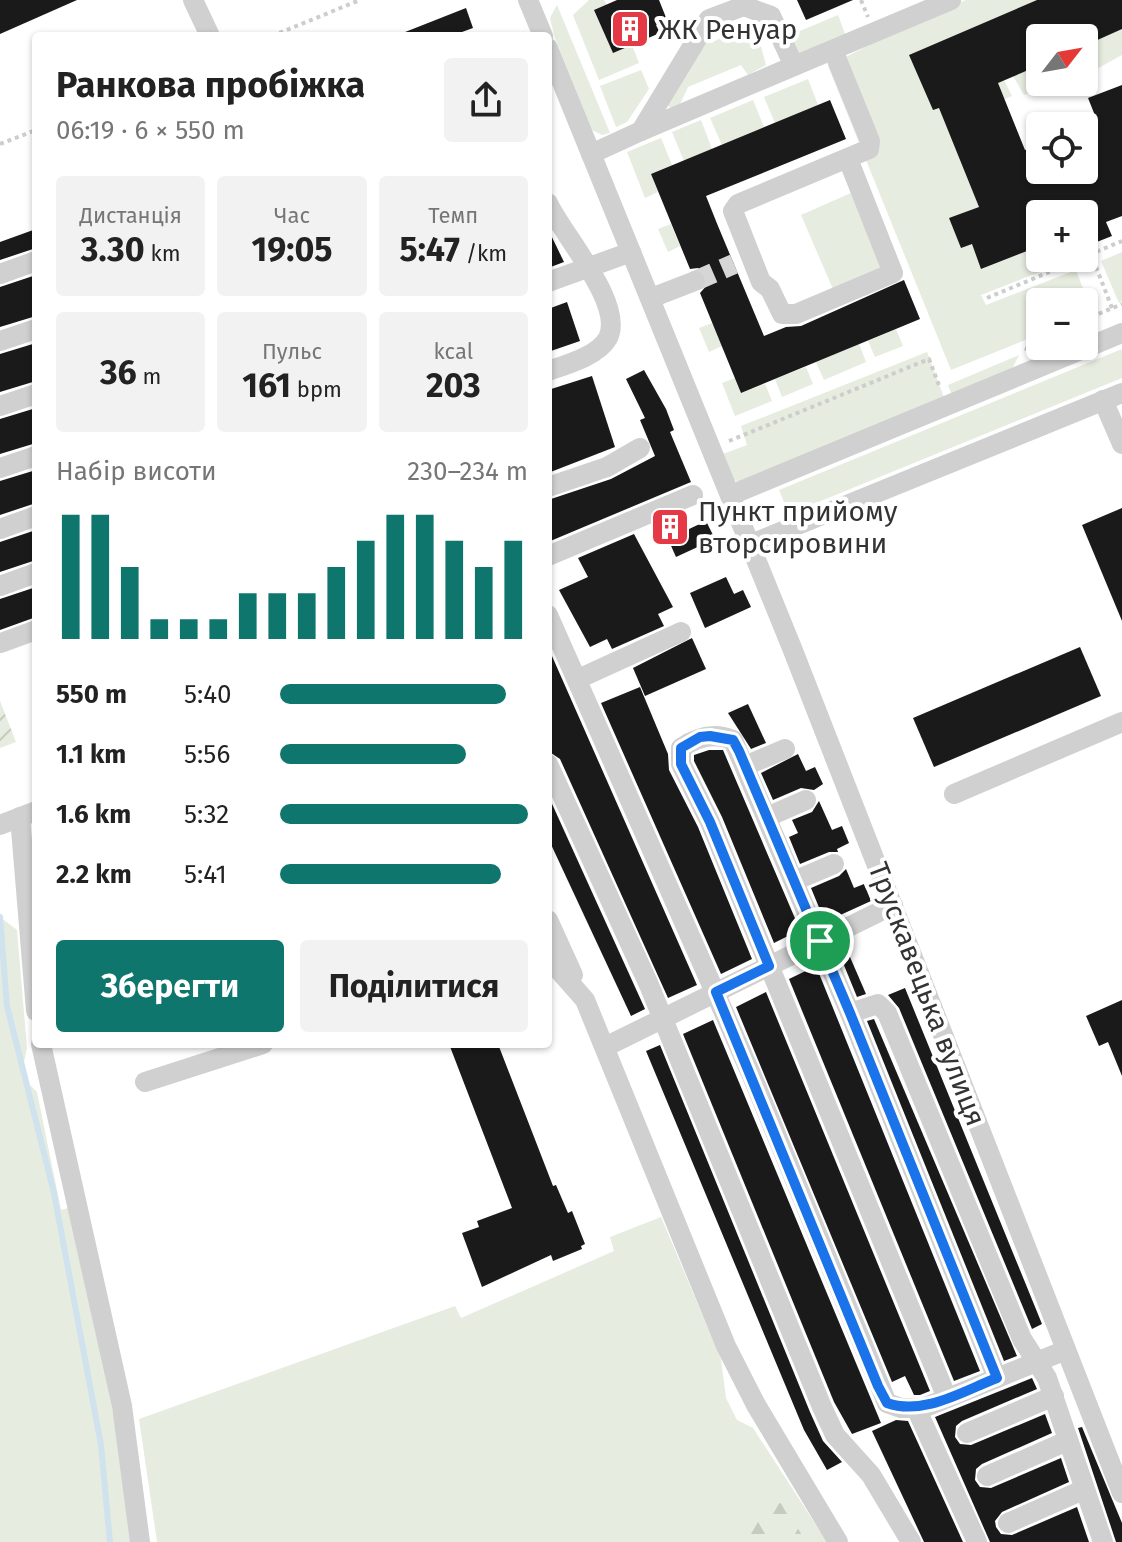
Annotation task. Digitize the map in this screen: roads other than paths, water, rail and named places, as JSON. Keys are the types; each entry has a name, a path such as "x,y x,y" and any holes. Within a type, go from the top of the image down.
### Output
{"street":[{"path":"193,0 208,32"},
{"path":"591,154 951,0"},
{"path":"532,2 542,32"},
{"path":"641,131 709,19 744,6 771,16 794,66"},
{"path":"833,50 871,145 865,152 848,159 734,207 742,261 770,289 782,314 796,314 893,273 848,159"},
{"name":"Трускавецька вулиця","path":"552,58 751,544 1122,1493"},
{"path":"552,216 588,268 609,310 607,339 572,363 552,370"},
{"path":"552,281 631,252"},
{"path":"0,274 32,262"},
{"path":"651,298 695,281"},
{"path":"0,341 32,330"},
{"path":"731,495 1122,333"},
{"path":"0,406 32,395"},
{"path":"751,544 1113,396 1122,444"},
{"path":"552,486 607,467 640,448"},
{"path":"0,468 32,457"},
{"path":"552,554 693,495"},
{"path":"0,529 32,517"},
{"path":"0,586 32,574"},
{"path":"552,624 716,992 887,1403 916,1408 1066,1350"},
{"path":"1,643 32,631"},
{"path":"578,679 681,632"},
{"path":"954,794 1122,722"},
{"path":"947,1398 679,755 681,748 700,737 723,736 733,740 850,1013 997,1378"},
{"path":"745,766 785,749"},
{"path":"552,773 662,1018 835,1435 871,1475 911,1542"},
{"path":"767,817 806,800"},
{"path":"0,825 28,814 32,912"},
{"path":"794,881 834,864"},
{"path":"605,1047 893,905"},
{"path":"552,929 605,1047 726,1346 756,1405 838,1542"},
{"path":"552,963 585,1000"},
{"path":"850,1013 878,1004 887,1013 1022,1339 1054,1396 1083,1490 1103,1542"},
{"path":"42,1048 122,1406 140,1542"},
{"path":"145,1082 251,1048"},
{"path":"967,1433 1054,1396"},
{"path":"916,1408 977,1542"},
{"path":"987,1476 1067,1441"},
{"path":"1008,1523 1083,1490"}],"waterway":[{"path":"0,917 7,1006 54,1193 101,1445 110,1542"}],"tunnel":[{"path":"695,281 734,264"}],"place":[{"name":"ЖК Ренуар","path":"630,29"},
{"name":"Пункт прийому вторсировини","path":"670,527"}]}
